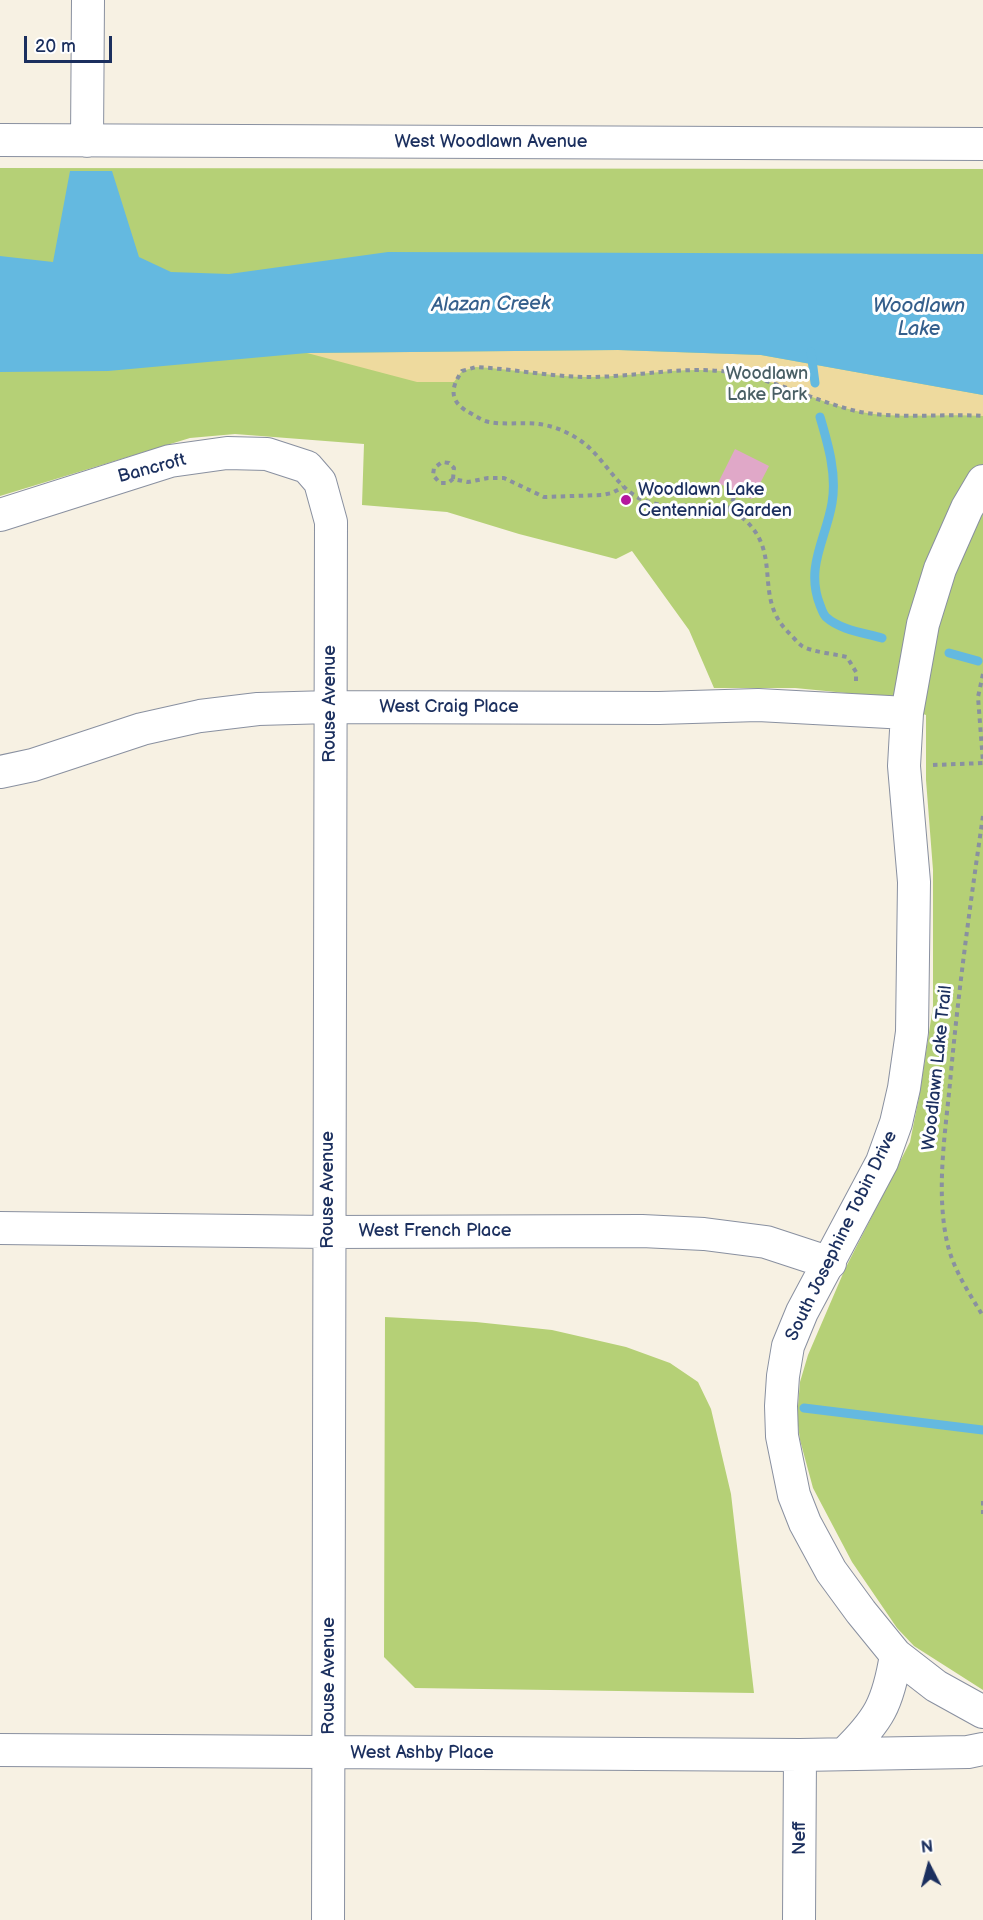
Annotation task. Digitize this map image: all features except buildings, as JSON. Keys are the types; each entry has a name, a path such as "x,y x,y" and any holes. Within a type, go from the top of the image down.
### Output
{"street":[{"path":"87,141 88,0"},
{"name":"West Woodlawn Avenue","path":"0,140 983,144"},
{"name":"Bancroft","path":"0,516 170,461 227,453 267,454 307,466"},
{"name":"Rouse Avenue","path":"307,466 320,482 331,522 328,1920"},
{"name":"South Josephine Tobin Drive","path":"983,481 967,508 940,569 923,624 907,713 904,766 914,894 912,1032 904,1088 896,1123 882,1162 802,1312 788,1346 781,1406 787,1466 794,1495 805,1524 831,1571 896,1655 936,1686 983,1712"},
{"name":"West Craig Place","path":"0,772 33,765 142,729 200,716 258,709 330,707 659,708 758,705 907,713"},
{"name":"West French Place","path":"0,1228 328,1232 642,1230 704,1234 766,1242 830,1263"},
{"path":"844,1754 868,1731 880,1712 891,1683 896,1655"},
{"name":"West Ashby Place","path":"0,1750 800,1755 968,1752 983,1749"},
{"name":"Neff","path":"799,1920 800,1755"}],"path":[{"path":"856,690 856,672 847,657 802,646 780,625 771,608 766,556 761,542 747,521 729,510 716,506 680,505 643,500 623,487 602,459 563,430 540,424 488,422 467,411 456,402 452,392 454,382 462,371 476,367 585,377 616,377 688,370 722,371 749,376 854,411 873,414 983,416"},
{"path":"453,479 454,468 449,463 442,462 434,468 433,475 437,481 448,483 453,479 468,482 496,477 504,478 544,497 602,495 623,487"},
{"path":"729,510 736,492"},
{"path":"932,765 983,763 978,697 983,674"},
{"name":"Woodlawn Lake Trail","path":"983,816 956,1020 942,1164 947,1243 961,1280 983,1316"},
{"path":"983,1501 983,1514"}],"green space":[{"name":"Woodlawn Lake Park","path":"0,168 983,169 983,1690 914,1646 897,1628 852,1562 813,1488 800,1440 797,1418 800,1382 808,1355 845,1269 910,1142 920,1092 933,1006 933,870 926,780 926,715 867,695 795,688 714,688 689,630 632,551 616,559 519,534 447,512 362,505 364,444 235,434 190,438 0,496"},
{"path":"385,1317 476,1322 552,1330 626,1347 670,1363 698,1382 711,1409 731,1494 754,1693 415,1688 384,1657"}],"sand":[{"path":"618,350 761,355 983,395 983,416 872,414 839,406 756,378 721,371 688,370 589,377 476,367 462,371 454,382 417,382 307,353"}],"water":[{"name":"Woodlawn Lake","path":"70,171 112,171 139,257 171,272 229,274 388,252 983,254 983,395 761,355 618,350 307,353 108,371 0,372 0,256 53,262"}],"waterway":[{"path":"811,352 815,383"},
{"path":"820,417 831,459 833,492 829,516 818,553 816,591 826,617 845,628 882,638"},
{"path":"949,653 978,661"},
{"path":"804,1408 983,1430"}],"place":[{"name":"Woodlawn Lake Centennial Garden","path":"626,500"}],"water label":[{"name":"Alazan Creek","path":"491,305"}]}
